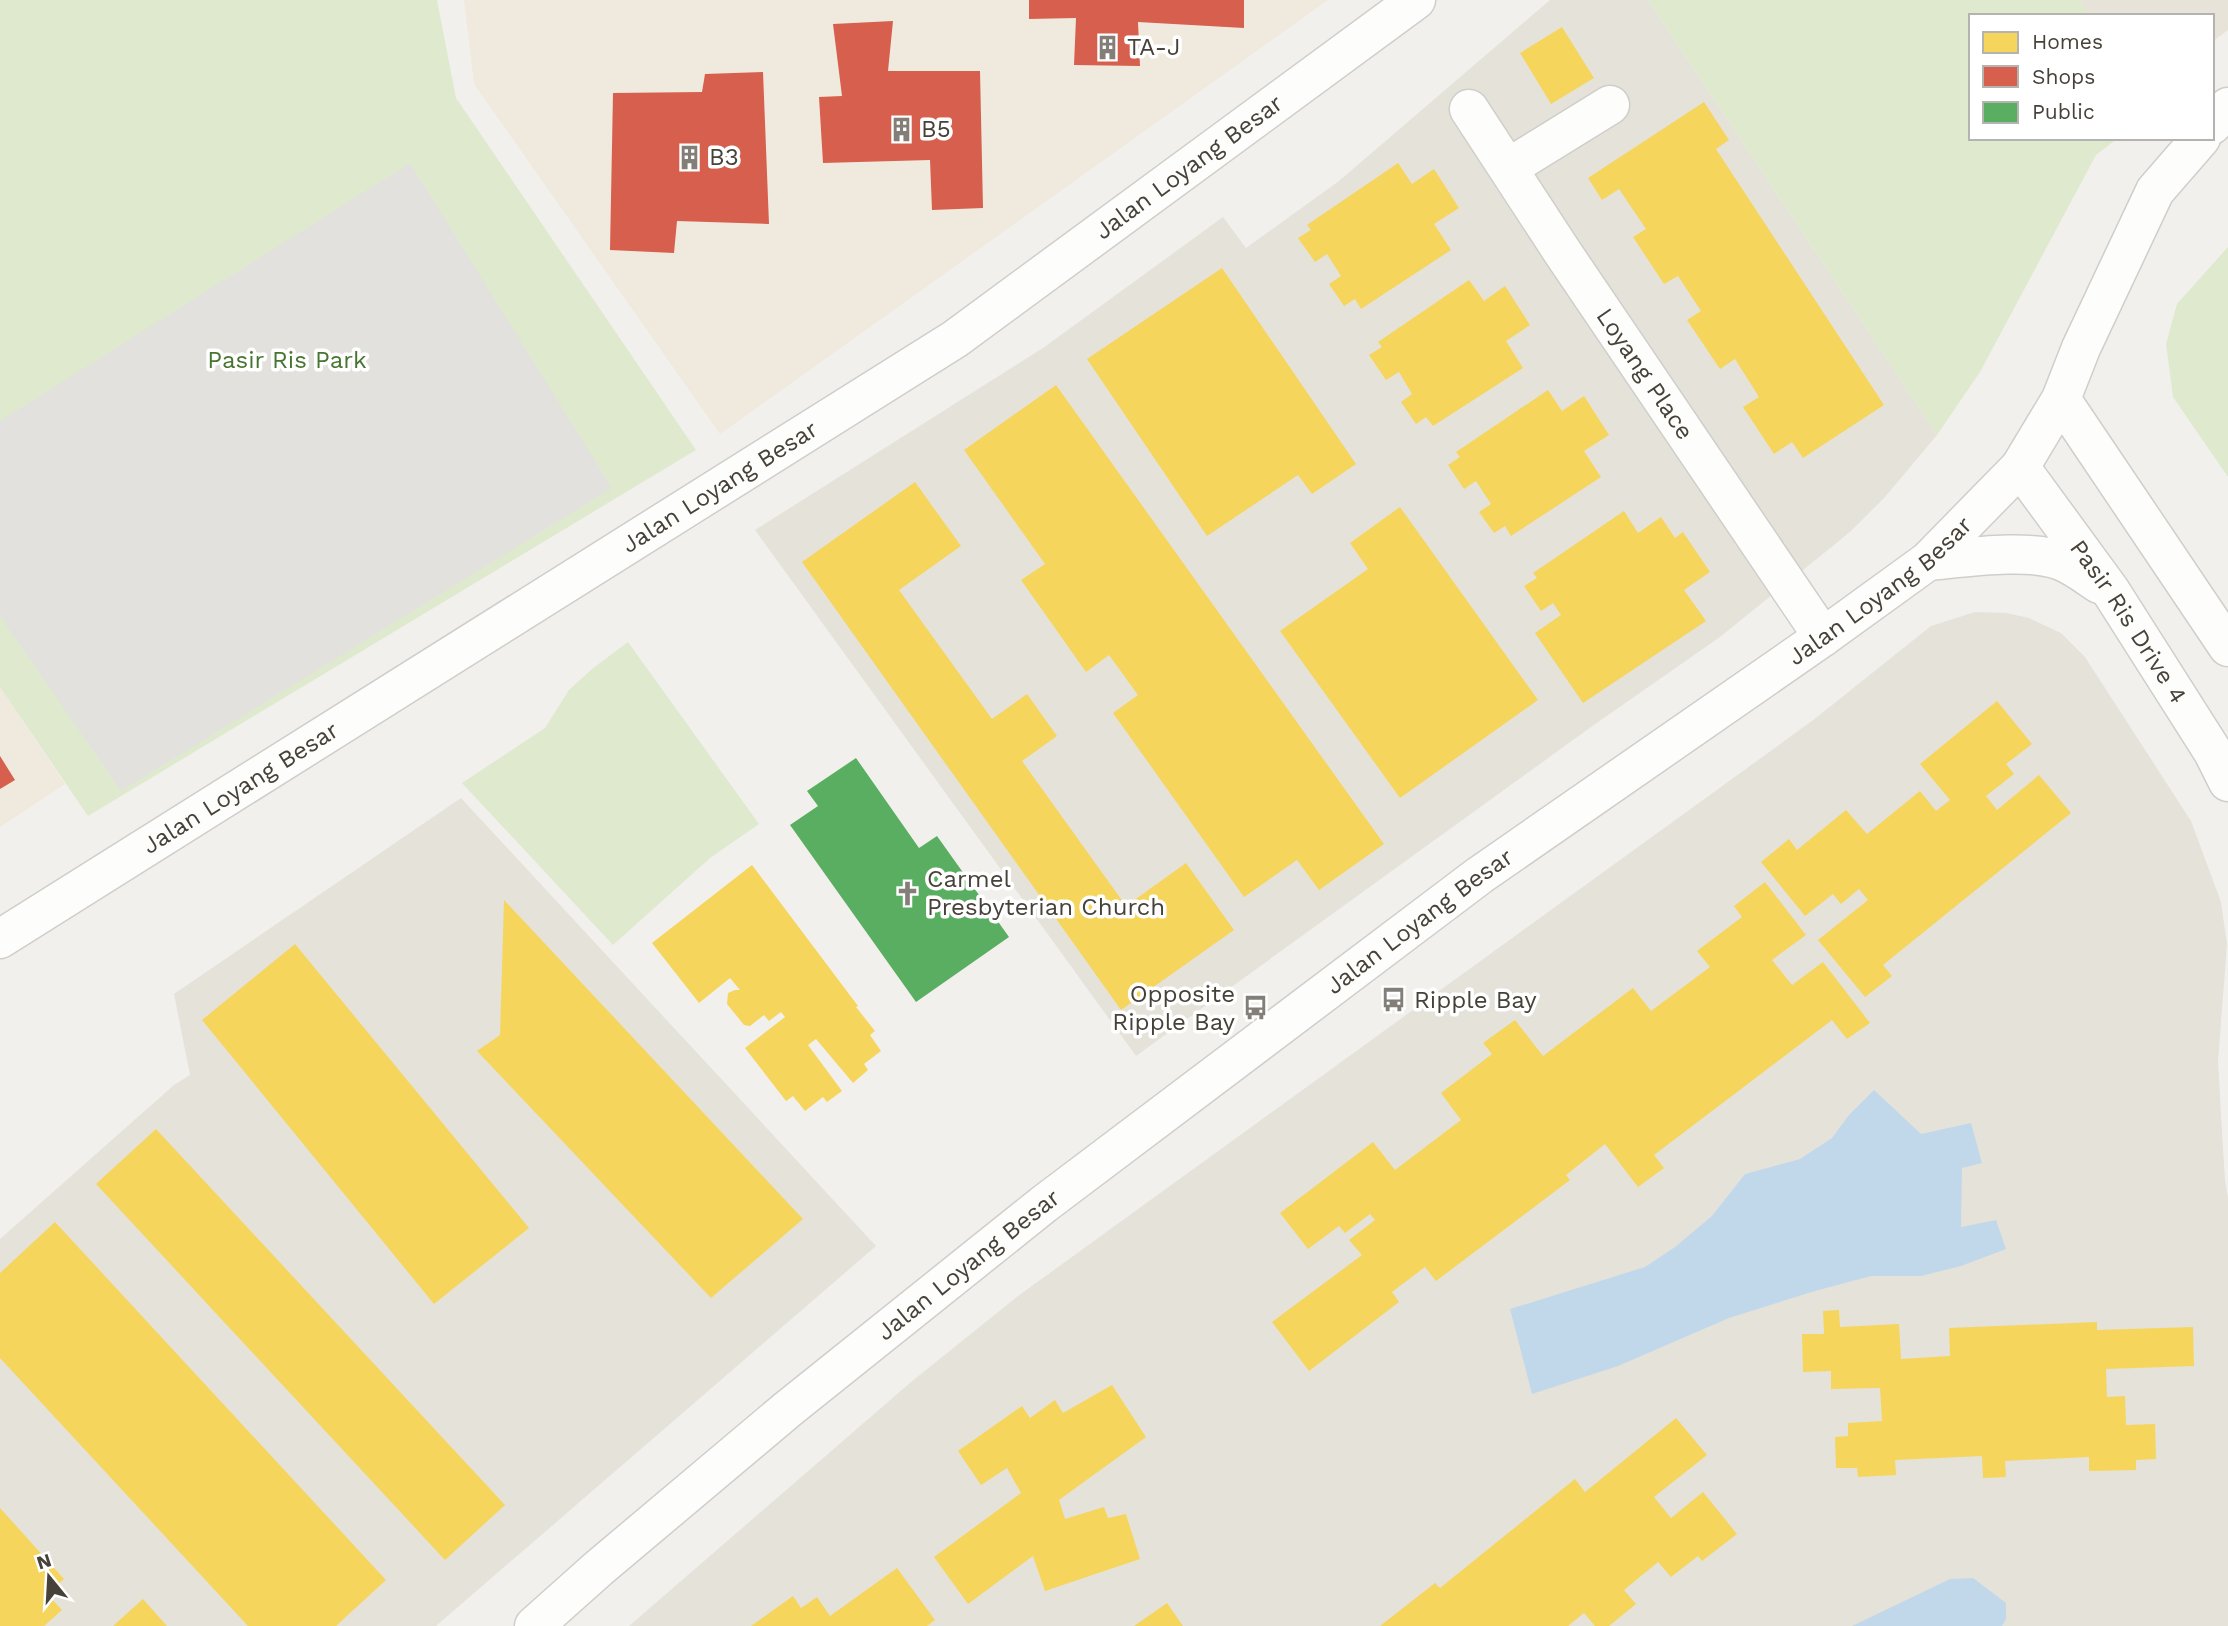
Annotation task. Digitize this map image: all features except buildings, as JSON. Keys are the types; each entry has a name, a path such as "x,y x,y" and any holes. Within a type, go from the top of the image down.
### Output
{"street":[{"name":"Jalan Loyang Besar","path":"0,939 955,339 1416,0"},
{"path":"1508,168 1610,105"},
{"path":"2214,123 2228,107"},
{"name":"Loyang Place","path":"1469,109 1823,637"},
{"name":"Jalan Loyang Besar","path":"534,1626 788,1409 1044,1204 1480,875 1928,561 2020,467 2061,399 2081,348 2155,191 2199,140"},
{"path":"2061,399 2228,647"},
{"name":"Pasir Ris Drive 4","path":"2020,467 2110,590 2213,752 2228,782"},
{"path":"1928,561 2015,555 2060,560 2110,590"}],"shaded area":[{"path":"464,0 1328,0 720,434 474,84"},
{"path":"1550,0 1648,0 1937,435 1885,497 1850,532 1720,637 1136,1056 755,530 1043,348 1223,217 1246,248 1339,181"},
{"path":"2080,0 2228,0 2228,30 2214,40 2214,14 2088,14"},
{"path":"410,163 612,488 121,791 0,616 0,421"},
{"name":"Ripple Bay","path":"1975,612 2006,613 2029,618 2061,633 2085,657 2191,821 2221,902 2227,944 2218,1062 2228,1197 2228,1626 629,1626 911,1382 1018,1296 1812,721 1931,626"},
{"path":"0,687 65,784 0,827"},
{"path":"461,798 876,1246 436,1626 0,1626 0,1239 174,1085 190,1075 174,994"}],"green space":[{"name":"Pasir Ris Park","path":"0,0 437,0 456,98 696,450 88,816 0,687"},
{"path":"1648,0 2080,0 2088,14 1969,14 1969,140 2115,140 2096,155 1980,372 1937,435"},
{"path":"2228,247 2228,477 2173,397 2166,344 2177,304"},
{"path":"628,642 759,824 710,858 613,945 462,783 545,728 569,690"}],"water":[{"path":"1874,1090 1921,1134 1971,1123 1982,1163 1962,1168 1961,1227 1996,1220 2006,1249 1961,1266 1921,1276 1871,1276 1815,1291 1729,1318 1618,1366 1532,1394 1510,1309 1645,1267 1675,1247 1712,1216 1745,1174 1800,1159 1832,1138 1849,1115"},
{"path":"1973,1578 2006,1603 2006,1619 2002,1626 1852,1626 1950,1579"}],"place":[{"name":"TA-J","path":"1107,47"},
{"name":"B5","path":"901,129"},
{"name":"B3","path":"689,157"},
{"name":"Carmel Presbyterian Church","path":"907,893"},
{"name":"Ripple Bay","path":"1394,1000"},
{"name":"Opposite Ripple Bay","path":"1255,1008"}]}
